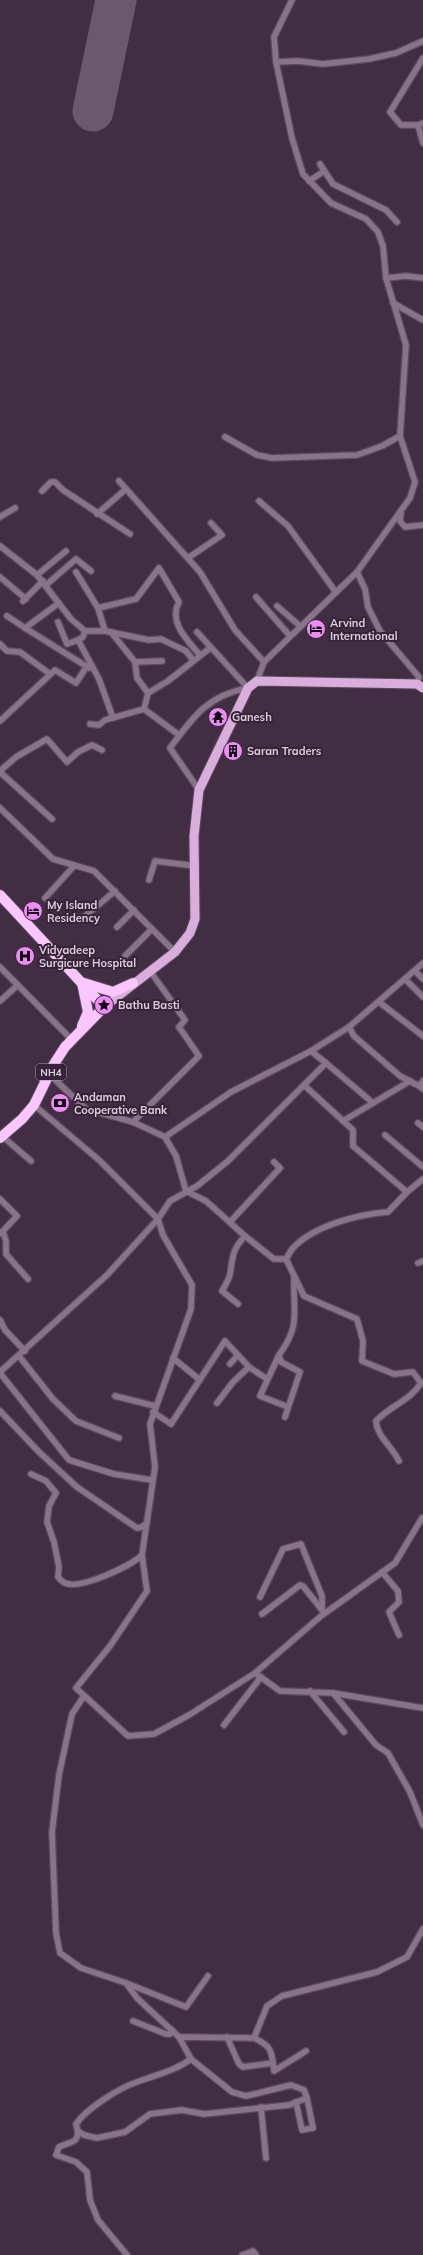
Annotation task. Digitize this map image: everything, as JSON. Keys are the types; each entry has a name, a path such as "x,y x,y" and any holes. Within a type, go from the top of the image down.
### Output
{"highway":[{"path":"0,895 104,1007"},
{"path":"82,982 113,992 134,983"},
{"path":"74,1037 88,1012 82,982"},
{"name":"NH4","path":"1,1137 34,1105 50,1075 54,1064 74,1037 104,1007"}],"main road":[{"path":"104,1007 175,952 190,933 195,919 196,866 194,836 199,790 248,688 257,682 420,686"}],"street":[{"path":"257,682 264,662 357,572 401,512 410,498 415,482 400,436 406,345 386,278 383,246 378,232 366,220 331,203 303,174 292,138 276,62 274,37 292,0"},
{"path":"276,62 298,60 323,64 369,59 396,53 423,41"},
{"path":"423,58 390,112 401,124 421,124 423,142"},
{"path":"320,164 323,172 333,184 386,210 396,222"},
{"path":"310,181 323,172"},
{"path":"386,278 406,276 423,278"},
{"path":"393,302 423,320"},
{"path":"225,437 257,455 272,458 357,455 382,446 400,436"},
{"path":"118,481 200,572 235,630 264,662"},
{"path":"42,491 51,482 55,482 63,490 97,514 130,534"},
{"path":"97,514 126,489"},
{"path":"259,501 288,526 336,591"},
{"path":"0,517 15,508"},
{"path":"401,512 400,521 405,527 423,525"},
{"path":"188,558 222,536 211,523"},
{"path":"0,546 37,575 77,626 85,631 108,631 149,640 161,639 186,651 193,660"},
{"path":"37,575 66,551"},
{"path":"0,577 25,600 44,583 76,559 91,571"},
{"path":"98,608 136,599 159,568 179,602 175,612 175,619 188,641 200,655"},
{"path":"76,572 98,608 108,631 136,662 137,678 148,694"},
{"path":"357,572 365,589 368,607 380,630 418,676 420,686"},
{"path":"256,597 290,636"},
{"path":"25,628 58,602"},
{"path":"277,606 300,626"},
{"path":"7,616 95,672"},
{"path":"58,622 67,644 83,637 85,631"},
{"path":"197,632 248,688"},
{"path":"78,640 95,672 113,718"},
{"path":"0,644 7,651 20,652 50,674"},
{"path":"144,709 148,694 168,682 193,660 210,648"},
{"path":"136,662 162,661"},
{"path":"0,721 55,670 76,683 86,666"},
{"path":"199,790 170,748 202,708 215,698 230,691 248,688"},
{"path":"144,709 179,736"},
{"path":"90,724 99,724 113,718 144,709"},
{"path":"52,819 0,772 16,757 47,738 66,762 78,752 92,745 102,750"},
{"path":"0,808 53,859 94,871 175,952"},
{"path":"149,880 155,861 196,866"},
{"path":"45,898 74,866"},
{"path":"84,917 115,891"},
{"path":"118,927 134,910"},
{"path":"125,956 152,928"},
{"path":"165,1136 231,1092 311,1051 349,1027 423,964"},
{"path":"0,967 74,1037"},
{"path":"133,1122 199,1056 179,1027 185,1020 150,971"},
{"path":"415,971 423,979"},
{"path":"405,979 423,997"},
{"path":"0,1001 18,985"},
{"path":"379,1002 423,1036"},
{"path":"349,1027 354,1036 400,1076 422,1085"},
{"path":"311,1051 373,1104"},
{"path":"152,1480 114,1474 70,1460 0,1372 25,1351 107,1275 158,1219 170,1201 197,1186 228,1161 326,1063"},
{"path":"50,1075 86,1109 133,1122 165,1136 176,1156 186,1191 206,1201 245,1236 274,1259 286,1259"},
{"path":"343,1121 410,1081"},
{"path":"304,1085 353,1130 353,1146 407,1192"},
{"path":"34,1105 99,1160 158,1219 163,1235 192,1285 191,1309 155,1406 150,1424 155,1467 142,1555 147,1591 110,1646 76,1688 128,1736 154,1734 189,1715 255,1673 322,1613 395,1563 422,1518"},
{"path":"418,1123 423,1127"},
{"path":"385,1135 423,1167"},
{"path":"1,1137 31,1161"},
{"path":"230,1222 280,1168 274,1162"},
{"path":"286,1259 295,1246 321,1229 367,1214 388,1212 407,1192 423,1180"},
{"path":"0,1199 17,1216 1,1233 6,1241 6,1254 28,1279"},
{"path":"238,1304 222,1291 230,1275 231,1259 235,1246 245,1236"},
{"path":"286,1259 304,1296 357,1319 363,1341 362,1361 394,1374 413,1372 421,1383 415,1392 383,1413 376,1421 377,1430 394,1451 399,1461"},
{"path":"288,1407 260,1396 279,1355 291,1339 295,1319 294,1276"},
{"path":"0,1320 5,1330 25,1351"},
{"path":"153,1412 171,1424 226,1341 249,1367 267,1379"},
{"path":"230,1364 238,1355"},
{"path":"279,1355 281,1362 300,1372 285,1417"},
{"path":"19,1356 53,1399 76,1421 119,1438"},
{"path":"173,1358 200,1380"},
{"path":"217,1403 233,1382 249,1367"},
{"path":"114,1396 155,1406"},
{"path":"0,1411 38,1452 77,1487 137,1528 142,1527 147,1523"},
{"path":"31,1474 46,1481 56,1492 49,1506 47,1522 53,1537 59,1568 58,1577 65,1584 78,1584 99,1577 134,1562 142,1555"},
{"path":"260,1597 283,1548 301,1544 322,1596 322,1613"},
{"path":"382,1572 398,1591 399,1602 389,1612 400,1634"},
{"path":"262,1614 300,1585 303,1586 322,1613"},
{"path":"255,1673 280,1692 310,1691 333,1693 423,1708"},
{"path":"224,1725 261,1677"},
{"path":"310,1691 344,1732"},
{"path":"333,1693 376,1745 388,1753 410,1792 423,1825"},
{"path":"84,1696 72,1714 58,1782 52,1832 56,1933 60,1953 81,1968 126,1983 186,2007 208,1976"},
{"path":"254,2038 267,2006 282,1996 377,1972 407,1957 423,1929"},
{"path":"126,1983 137,1998 179,2037 191,2059 232,2092 246,2096 290,2086 304,2090 313,2128 302,2130 296,2102"},
{"path":"134,2021 166,2034 170,2034 172,2030"},
{"path":"179,2037 254,2038 266,2043 272,2054 274,2071 306,2051"},
{"path":"227,2038 239,2064 243,2067 273,2063"},
{"path":"191,2059 182,2066 135,2082 106,2099 80,2118 76,2124 78,2131 84,2135 97,2138 125,2132 150,2114 182,2110 204,2114 296,2102 307,2098"},
{"path":"261,2107 266,2158"},
{"path":"78,2131 72,2144 59,2147 56,2155 76,2162 87,2172 90,2200 98,2220 119,2242 127,2255"},
{"path":"242,2255 253,2251 256,2255"}],"runway":[{"path":"93,111 116,0"}],"place":[{"name":"Arvind International","path":"316,629"},
{"name":"Ganesh","path":"218,717"},
{"name":"Saran Traders","path":"233,751"},
{"name":"My Island Residency","path":"33,911"},
{"name":"Vidyadeep Surgicure Hospital","path":"25,956"},
{"name":"Bathu Basti","path":"104,1005"},
{"name":"Andaman Cooperative Bank","path":"60,1103"}]}
